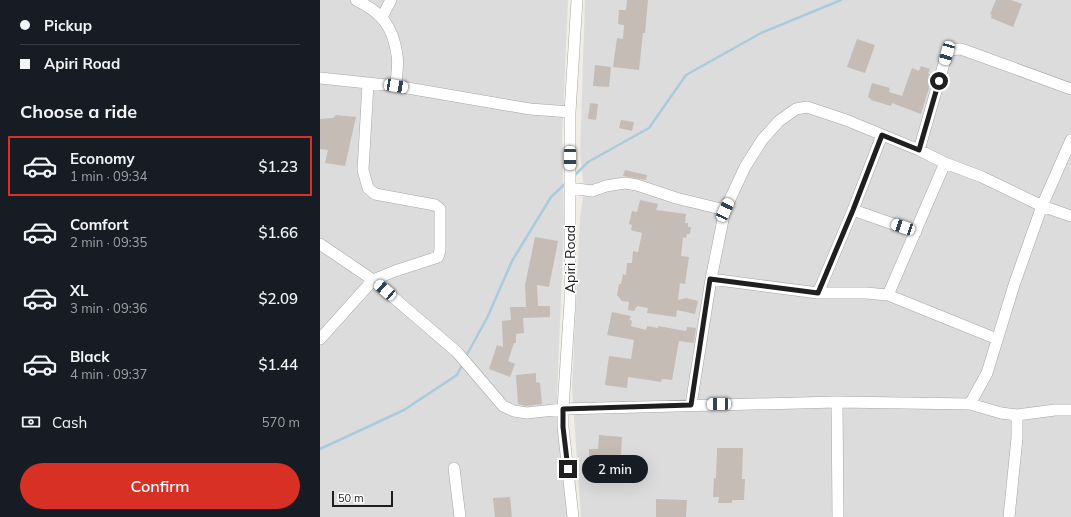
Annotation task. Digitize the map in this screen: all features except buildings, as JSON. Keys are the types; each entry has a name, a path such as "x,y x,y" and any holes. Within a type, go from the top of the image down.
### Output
{"street":[{"path":"356,0 368,6 382,17 390,30 397,55 396,86"},
{"path":"382,17 391,0"},
{"name":"Apiri Road","path":"573,517 563,427 563,409 570,301 570,112 577,0"},
{"path":"919,150 947,53 950,50 961,50 1071,89"},
{"path":"320,78 396,86 530,109 570,112"},
{"path":"320,339 373,280 438,257 440,250 440,209 435,205 375,194 368,188 363,170 368,84"},
{"path":"691,405 710,279 725,210 745,167 762,140 779,121 796,109 807,107 846,120 919,150 945,163 982,177 1042,206 1071,216"},
{"path":"818,293 853,210 882,135"},
{"path":"970,404 987,373 1014,285 1042,206 1071,140"},
{"path":"888,295 945,163"},
{"path":"570,188 592,191 606,186 626,183 637,185 676,198 725,210"},
{"path":"853,210 916,232"},
{"path":"320,244 373,280 457,352 503,406 514,411 527,413 563,409 837,402 970,404 1001,413 1017,415 1055,410 1071,410"},
{"path":"710,279 818,293 888,295 997,339"},
{"path":"837,402 838,517"},
{"path":"1009,517 1017,438 1017,415"},
{"path":"454,468 460,517"}],"shaded area":[{"path":"320,0 568,0 562,136 564,223 557,395 568,517 320,517"},
{"path":"585,0 1071,0 1071,517 581,517 572,388 580,217 584,190 580,154"}],"waterway":[{"path":"574,176 588,162 649,128 686,75 761,33 841,0"},
{"path":"465,358 487,318 512,261 551,197 567,182"},
{"path":"320,449 404,410 457,375 463,363"}],"route":[{"path":"568,469 563,427 563,409 691,405 710,279 818,293 853,210 882,135 919,150 939,81"}]}
